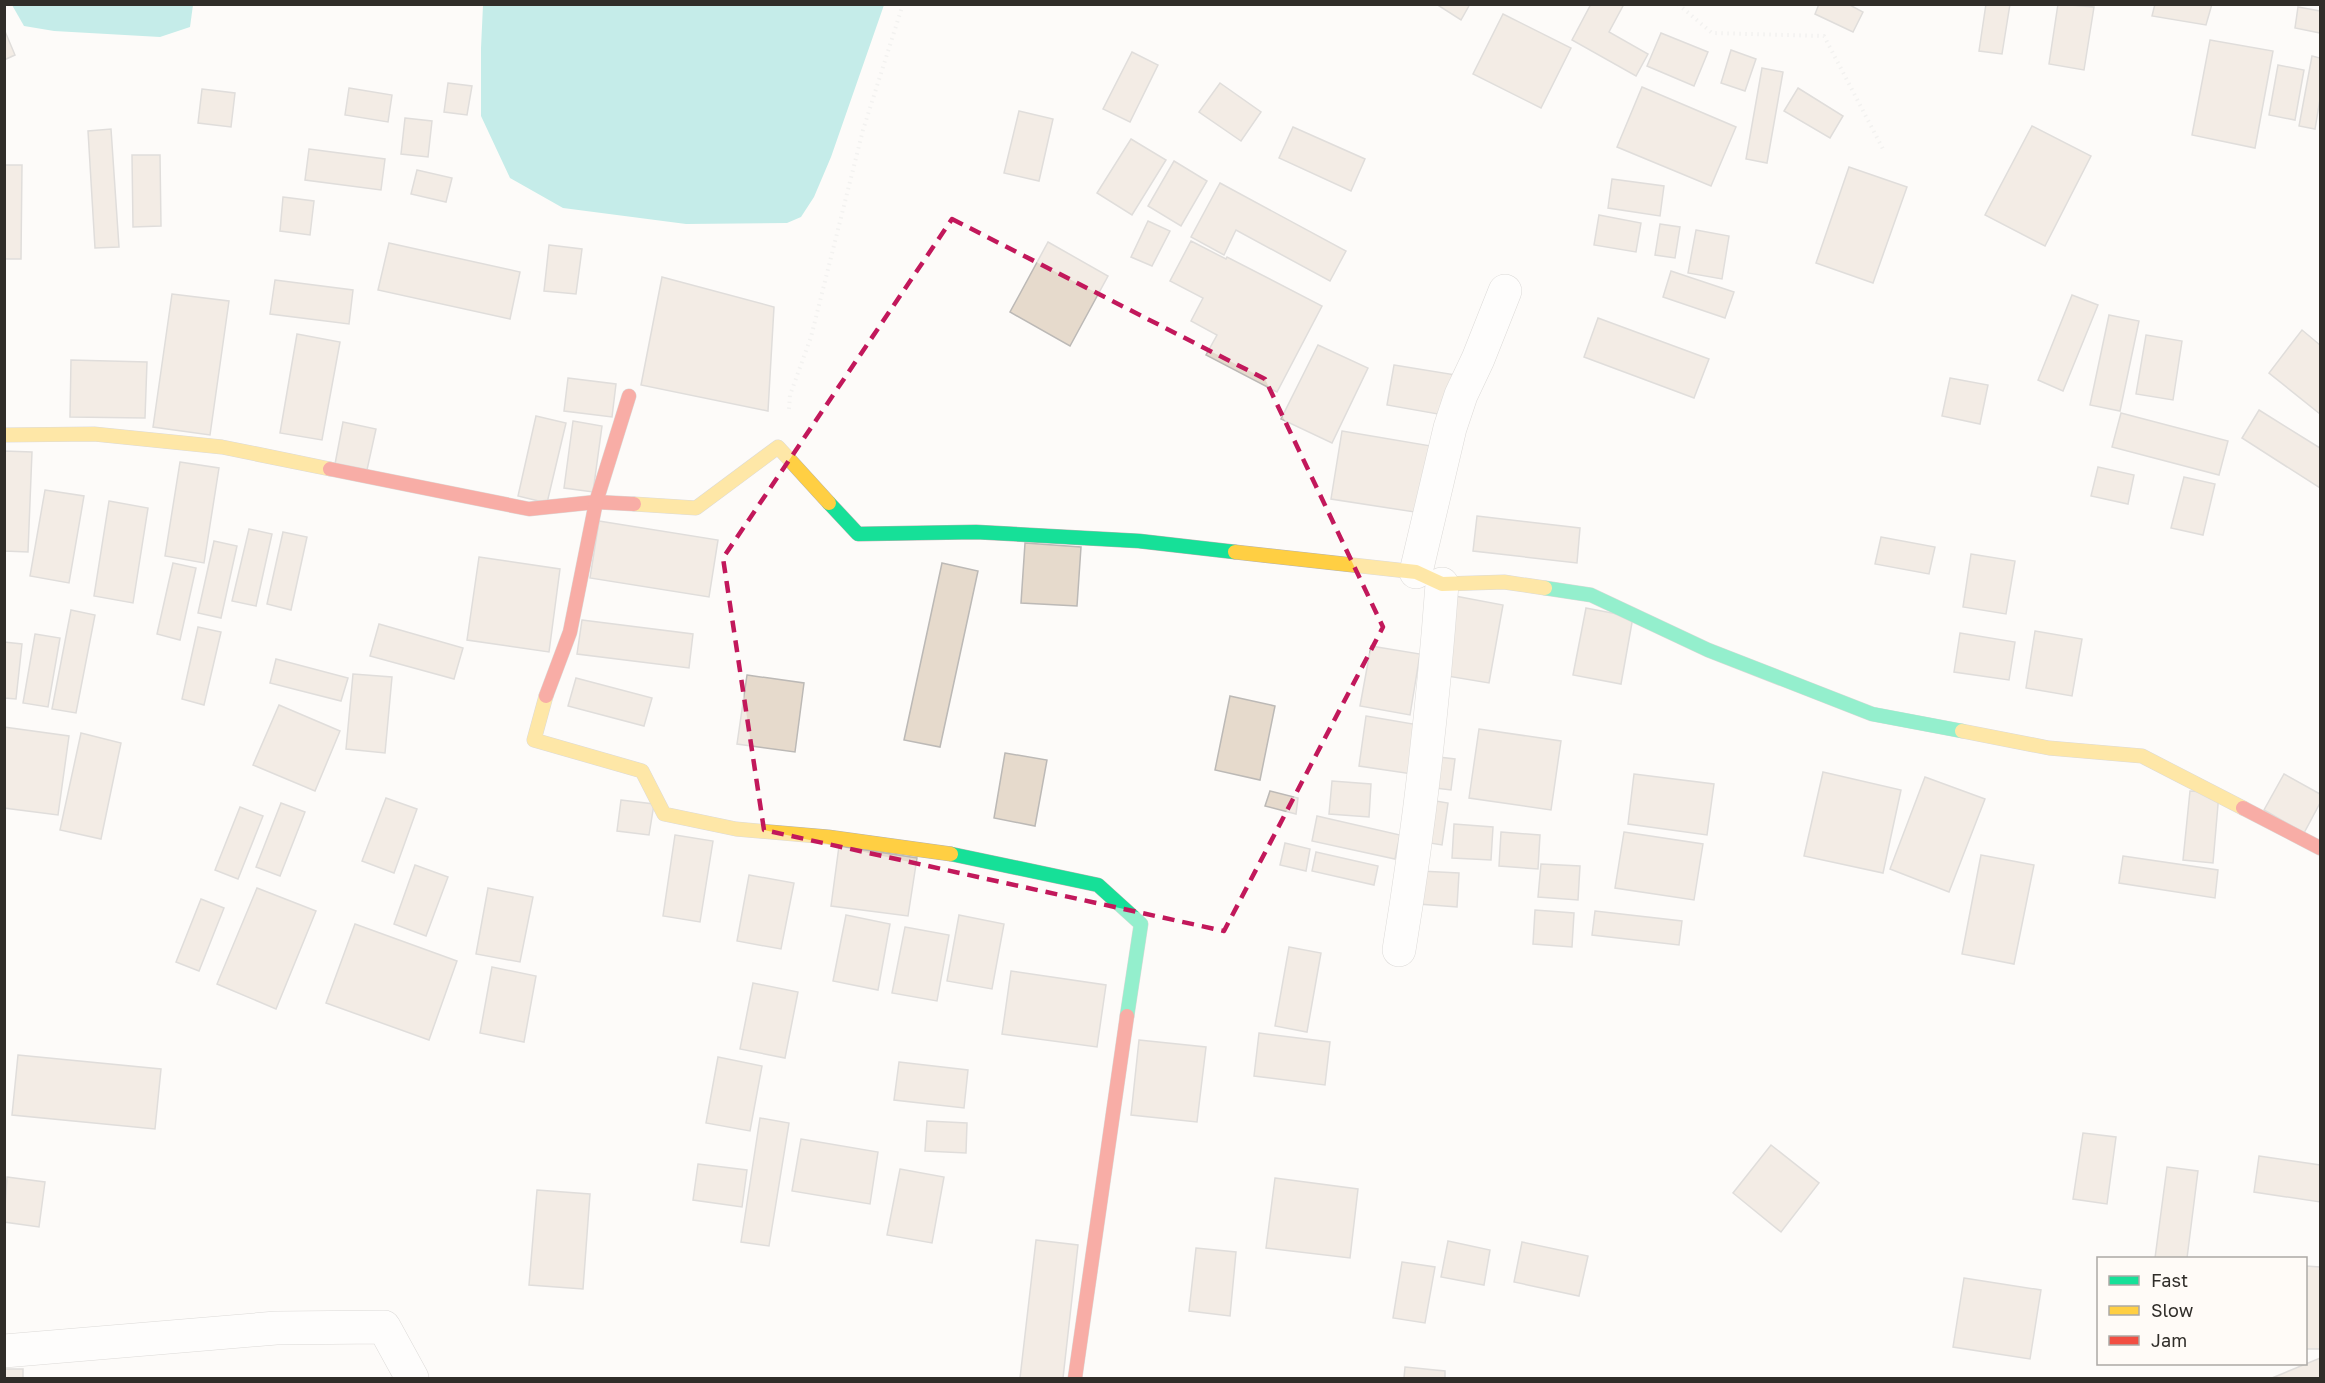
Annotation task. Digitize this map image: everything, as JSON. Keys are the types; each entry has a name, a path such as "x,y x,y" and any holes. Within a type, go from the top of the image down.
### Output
{"street":[{"path":"1399,950 1415,848 1435,680 1429,578 1450,428 1461,395 1505,291"},
{"path":"629,396 597,502 570,632 542,706 534,740 642,771 664,814 736,829 828,837 970,856 1098,885 1141,924 1075,1378"},
{"path":"4,435 94,434 222,447 529,509 597,502 696,508 778,447 858,534 976,532 1139,541 1429,578 1504,582 1591,595 1708,650 1872,714 2049,748 2142,756 2320,848"},
{"path":"4,1351 276,1328 384,1327 412,1378"}],"path":[{"path":"778,447 789,417 790,394 814,326 863,130 903,4"},
{"path":"1678,4 1712,33 1824,36 1884,151"}],"highlighted area":[{"path":"952,219 1265,379 1383,627 1224,931 764,830 723,558"}],"water":[{"path":"483,4 884,5 831,157 814,197 801,217 787,223 686,224 563,208 510,178 481,116"},
{"path":"12,5 193,5 190,27 160,37 54,31 24,26"}],"building":[{"path":"1436,4 1470,4 1461,20"},
{"path":"1591,4 1624,4 1609,32 1648,54 1636,76 1572,40"},
{"path":"1819,4 1848,4 1863,12 1853,32 1815,14"},
{"path":"1986,4 2010,4 2002,54 1979,51"},
{"path":"2058,4 2094,7 2084,70 2049,64"},
{"path":"2155,4 2212,4 2206,25 2152,16"},
{"path":"2298,7 2320,11 2320,33 2295,28"},
{"path":"1503,14 1571,48 1541,108 1473,74"},
{"path":"4,29 15,55 4,60"},
{"path":"1661,33 1708,52 1694,86 1647,66"},
{"path":"2210,40 2273,51 2255,148 2192,135"},
{"path":"1731,50 1756,59 1745,91 1721,83"},
{"path":"1132,52 1158,65 1130,122 1103,109"},
{"path":"2312,56 2320,58 2320,99 2315,129 2299,126"},
{"path":"2278,65 2304,70 2295,120 2269,115"},
{"path":"1762,68 1783,72 1767,163 1746,159"},
{"path":"448,83 472,86 467,115 444,112"},
{"path":"1220,83 1261,112 1241,141 1199,112"},
{"path":"1642,87 1736,127 1711,186 1617,147"},
{"path":"349,88 392,95 388,122 345,115"},
{"path":"1798,88 1843,116 1830,138 1784,111"},
{"path":"202,89 235,93 231,127 198,123"},
{"path":"1019,111 1053,119 1039,181 1004,173"},
{"path":"405,118 432,121 428,157 401,154"},
{"path":"2032,126 2091,156 2045,246 1985,215"},
{"path":"1293,127 1365,159 1351,191 1279,158"},
{"path":"111,129 119,247 95,248 88,131"},
{"path":"1131,139 1166,160 1132,215 1097,193"},
{"path":"309,149 385,159 381,190 305,180"},
{"path":"132,155 160,155 161,226 133,227"},
{"path":"1174,161 1207,181 1181,226 1148,206"},
{"path":"4,165 22,165 21,259 4,259"},
{"path":"1849,167 1907,187 1873,283 1816,263"},
{"path":"417,170 452,178 446,202 411,194"},
{"path":"1612,179 1664,186 1660,216 1608,208"},
{"path":"1220,183 1346,251 1330,281 1236,230 1224,255 1191,237"},
{"path":"283,197 314,201 310,235 280,231"},
{"path":"1599,215 1641,223 1636,252 1594,245"},
{"path":"1148,221 1170,231 1152,266 1131,257"},
{"path":"1660,224 1680,227 1675,258 1655,255"},
{"path":"1696,230 1729,236 1722,279 1688,273"},
{"path":"1191,241 1322,306 1277,392 1206,355 1217,335 1191,321 1203,298 1170,281"},
{"path":"1048,242 1108,276 1070,346 1010,312"},
{"path":"389,243 520,272 510,319 378,290"},
{"path":"549,245 582,249 576,294 544,291"},
{"path":"1671,271 1734,292 1725,318 1663,297"},
{"path":"662,277 774,307 768,411 641,385"},
{"path":"275,280 353,290 349,324 270,314"},
{"path":"172,294 229,301 210,435 153,427"},
{"path":"2072,295 2098,305 2063,391 2038,380"},
{"path":"2109,315 2139,321 2120,411 2090,405"},
{"path":"1598,318 1709,359 1694,398 1584,357"},
{"path":"2302,330 2320,345 2320,414 2269,373"},
{"path":"297,334 340,342 322,440 280,433"},
{"path":"2146,335 2182,341 2173,400 2136,394"},
{"path":"1318,345 1368,368 1332,443 1281,419"},
{"path":"71,360 147,362 145,418 70,417"},
{"path":"1394,365 1456,375 1449,416 1387,405"},
{"path":"568,378 616,384 612,417 564,411"},
{"path":"1950,378 1988,385 1980,424 1942,416"},
{"path":"2259,410 2320,448 2320,488 2242,438"},
{"path":"2121,413 2228,441 2219,475 2112,447"},
{"path":"536,416 566,423 547,503 518,496"},
{"path":"573,421 602,426 593,492 564,488"},
{"path":"343,422 376,429 367,470 335,464"},
{"path":"1342,431 1431,446 1421,513 1331,499"},
{"path":"4,451 32,452 28,552 4,551"},
{"path":"180,462 219,468 204,563 165,556"},
{"path":"2098,467 2134,475 2128,504 2091,496"},
{"path":"2184,477 2215,484 2203,535 2171,528"},
{"path":"45,490 84,496 69,583 30,576"},
{"path":"109,501 148,508 133,603 94,596"},
{"path":"1477,516 1580,528 1577,563 1473,551"},
{"path":"599,521 718,540 709,597 590,578"},
{"path":"249,529 272,534 256,606 232,601"},
{"path":"283,532 307,537 291,610 267,604"},
{"path":"1881,537 1935,547 1929,574 1875,564"},
{"path":"214,541 237,546 221,618 198,613"},
{"path":"1025,543 1081,547 1077,606 1021,603"},
{"path":"1971,554 2015,561 2006,614 1963,607"},
{"path":"479,557 560,569 549,652 467,640"},
{"path":"173,563 196,568 180,640 157,634"},
{"path":"942,563 978,571 940,747 904,740"},
{"path":"1455,596 1503,605 1489,683 1441,675"},
{"path":"1586,608 1633,617 1621,684 1573,675"},
{"path":"71,610 95,615 76,713 52,709"},
{"path":"582,620 693,634 689,668 577,654"},
{"path":"379,624 463,648 454,679 370,656"},
{"path":"198,627 221,632 204,705 182,699"},
{"path":"2035,631 2082,639 2072,696 2026,688"},
{"path":"1960,633 2015,642 2009,680 1954,672"},
{"path":"35,634 60,638 48,707 23,703"},
{"path":"4,642 22,644 16,699 4,698"},
{"path":"1371,646 1420,654 1410,715 1360,706"},
{"path":"276,659 348,678 341,701 270,683"},
{"path":"353,674 392,677 385,753 346,749"},
{"path":"747,675 804,683 795,752 737,744"},
{"path":"576,678 652,698 644,726 568,706"},
{"path":"1230,696 1275,706 1260,780 1215,770"},
{"path":"279,705 340,731 315,791 253,765"},
{"path":"1366,716 1419,725 1412,774 1359,766"},
{"path":"4,727 69,736 58,815 4,808"},
{"path":"1479,729 1561,741 1551,810 1469,798"},
{"path":"81,733 121,743 101,839 60,830"},
{"path":"1005,753 1047,760 1035,826 994,818"},
{"path":"1430,756 1455,759 1451,790 1427,787"},
{"path":"1823,772 1901,790 1883,873 1804,856"},
{"path":"1634,774 1714,784 1707,835 1628,824"},
{"path":"2284,774 2320,794 2320,803 2304,833 2264,810"},
{"path":"1925,777 1985,799 1949,892 1890,869"},
{"path":"1332,781 1371,784 1369,817 1329,814"},
{"path":"1270,791 1298,798 1296,814 1265,806"},
{"path":"2190,791 2219,793 2213,863 2183,860"},
{"path":"386,798 417,809 394,873 362,861"},
{"path":"1424,799 1448,803 1442,845 1417,841"},
{"path":"621,800 654,804 649,835 617,831"},
{"path":"281,803 305,812 280,876 256,867"},
{"path":"240,807 263,816 238,879 215,870"},
{"path":"1317,816 1400,835 1395,859 1312,841"},
{"path":"1454,824 1493,827 1491,860 1452,858"},
{"path":"1501,832 1540,835 1538,869 1499,866"},
{"path":"1624,832 1703,844 1694,900 1615,888"},
{"path":"675,835 713,841 700,922 663,916"},
{"path":"1285,843 1310,849 1306,871 1280,865"},
{"path":"839,846 917,858 908,916 831,906"},
{"path":"1316,852 1378,866 1374,885 1312,871"},
{"path":"1981,855 2034,865 2014,964 1962,954"},
{"path":"2123,856 2218,870 2215,898 2119,883"},
{"path":"1541,864 1580,866 1578,900 1538,897"},
{"path":"415,865 448,877 426,936 394,924"},
{"path":"1420,871 1459,873 1457,907 1418,904"},
{"path":"749,875 794,883 781,949 737,941"},
{"path":"257,888 316,911 276,1009 217,984"},
{"path":"488,888 533,897 520,962 476,954"},
{"path":"201,899 224,908 199,971 176,962"},
{"path":"1535,910 1574,913 1572,947 1533,944"},
{"path":"1595,911 1682,921 1679,945 1592,935"},
{"path":"846,915 890,924 878,990 833,981"},
{"path":"959,915 1004,924 992,989 947,981"},
{"path":"355,924 457,961 429,1040 326,1003"},
{"path":"905,927 949,935 937,1001 892,993"},
{"path":"1289,947 1321,953 1307,1032 1275,1026"},
{"path":"492,967 536,976 524,1042 480,1033"},
{"path":"1011,971 1106,985 1097,1047 1002,1034"},
{"path":"753,983 798,992 785,1058 740,1049"},
{"path":"1259,1033 1330,1042 1325,1085 1254,1076"},
{"path":"1139,1040 1206,1047 1197,1122 1131,1115"},
{"path":"18,1055 161,1069 155,1129 12,1115"},
{"path":"718,1057 762,1066 750,1131 706,1123"},
{"path":"899,1062 968,1070 964,1108 894,1100"},
{"path":"760,1118 789,1123 769,1246 741,1242"},
{"path":"927,1121 967,1123 966,1153 925,1151"},
{"path":"2083,1133 2116,1137 2107,1204 2073,1199"},
{"path":"801,1139 878,1152 870,1204 792,1191"},
{"path":"1771,1145 1819,1183 1781,1232 1733,1193"},
{"path":"2259,1156 2320,1165 2320,1202 2254,1192"},
{"path":"698,1164 747,1170 742,1207 693,1200"},
{"path":"2167,1167 2198,1171 2187,1257 2155,1257"},
{"path":"900,1169 944,1177 932,1243 887,1235"},
{"path":"7,1177 45,1182 39,1227 4,1222"},
{"path":"1275,1178 1358,1189 1350,1258 1266,1248"},
{"path":"537,1190 590,1194 583,1289 529,1285"},
{"path":"1036,1240 1078,1245 1063,1378 1020,1378"},
{"path":"1448,1241 1490,1250 1484,1285 1441,1277"},
{"path":"1522,1242 1588,1256 1579,1296 1514,1282"},
{"path":"1196,1248 1236,1252 1230,1316 1189,1311"},
{"path":"1402,1262 1435,1267 1425,1323 1393,1318"},
{"path":"2307,1266 2320,1267 2320,1349 2307,1349"},
{"path":"1964,1278 2041,1290 2030,1359 1953,1347"},
{"path":"2320,1358 2320,1378 2272,1378 2307,1365"},
{"path":"1405,1367 1445,1371 1445,1378 1404,1378"},
{"path":"4,1369 23,1369 23,1378 4,1378"}],"traffic: fast":[{"path":"829,503 858,534 976,532 1139,541 1235,552"},
{"path":"1545,588 1591,595 1708,650 1872,714 1962,731"},
{"path":"951,854 1098,885 1141,924 1127,1016"}],"traffic: slow":[{"path":"4,435 94,434 222,447 330,469"},
{"path":"634,504 696,508 778,447 829,503"},
{"path":"1235,552 1416,572 1442,584 1504,582 1545,588"},
{"path":"546,696 534,740 642,771 664,814 736,829 828,837 951,854"},
{"path":"1962,731 2049,748 2142,756 2243,808"}],"traffic: jam":[{"path":"546,696 570,632 596,502 629,396"},
{"path":"330,469 529,509 596,502 634,504"},
{"path":"2243,808 2320,848"},
{"path":"1075,1378 1127,1016"}]}
